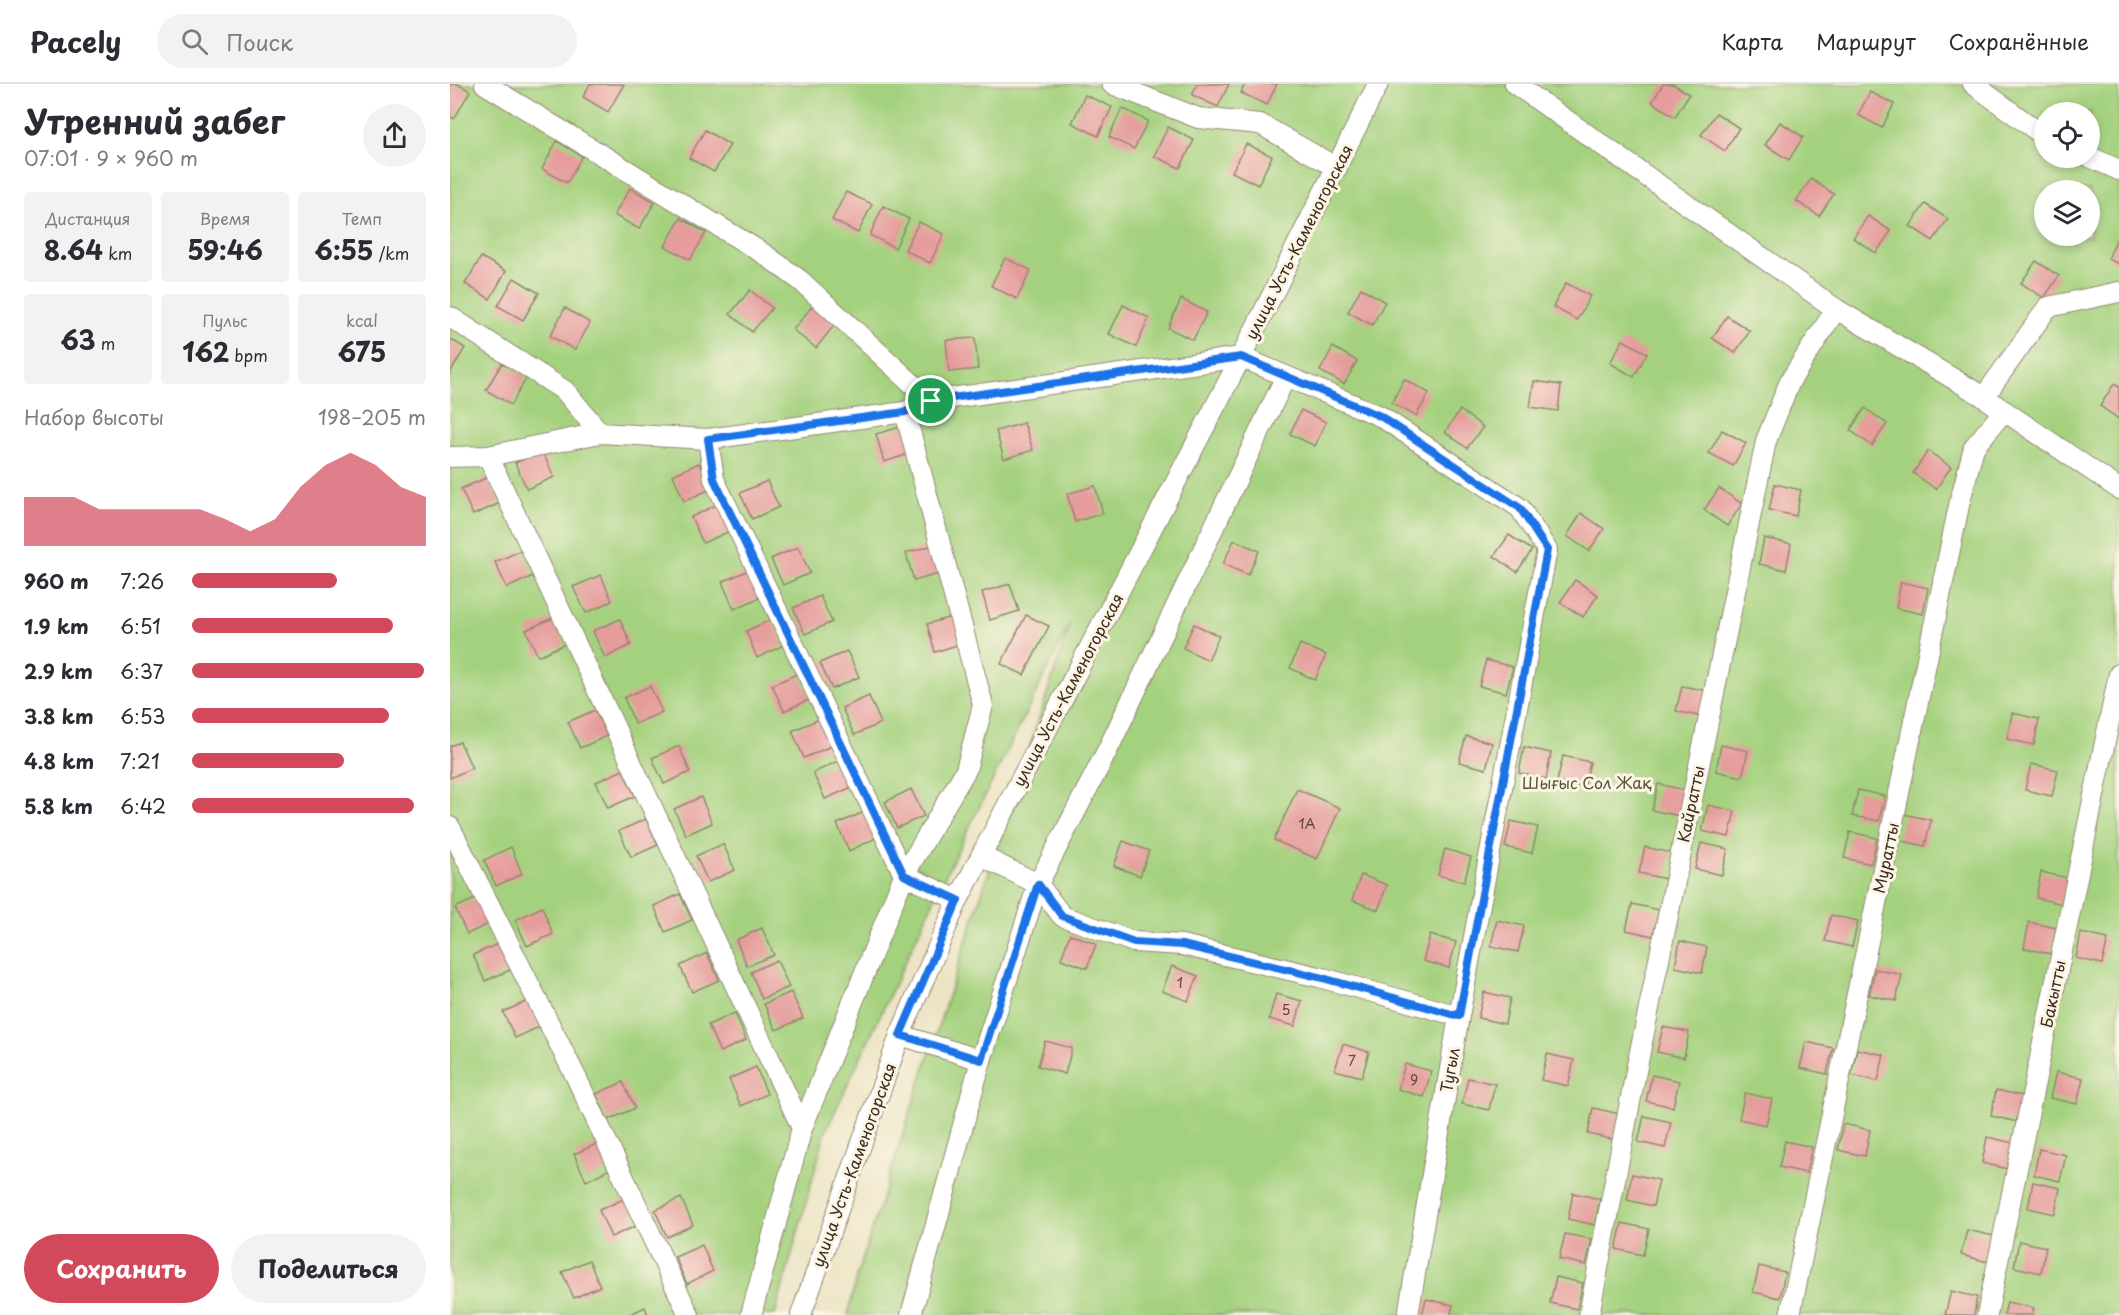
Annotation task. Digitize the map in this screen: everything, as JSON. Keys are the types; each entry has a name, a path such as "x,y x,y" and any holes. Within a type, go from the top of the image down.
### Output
{"street":[{"path":"485,84 764,254 801,281 931,401"},
{"path":"1112,84 1198,118 1260,124 1337,168"},
{"name":"улица Усть-Каменогорская","path":"801,1315 900,1035 958,900 1241,357 1378,84"},
{"path":"1515,84 1836,309 1984,397 2116,483"},
{"path":"1973,84 2034,129"},
{"path":"2100,161 2119,170"},
{"path":"1984,397 2048,307 2119,292"},
{"name":"Кайратты","path":"1589,1315 1636,1071 1766,441 1790,381 1836,309"},
{"path":"450,317 566,391 600,433"},
{"path":"450,457 488,456 600,433 708,439 905,412 931,401 1241,357"},
{"name":"Тугыл","path":"1241,357 1380,416 1520,508 1547,550 1459,1016 1408,1315"},
{"path":"911,1315 981,1060 1038,884 1108,749 1286,376"},
{"name":"Муратты","path":"1790,1315 1960,501 1974,447 2004,411"},
{"path":"751,1315 802,1128 904,875 966,770 983,705 905,412"},
{"path":"708,439 714,479 904,875 958,900"},
{"path":"488,456 802,1128"},
{"name":"Бакытты","path":"1987,1315 2119,674"},
{"path":"450,828 576,1077 689,1315"},
{"path":"981,856 1038,884 1062,916 1134,942 1193,947 1319,977 1459,1016"},
{"path":"900,1035 981,1060"}],"green space":[{"name":"Шығыс Сол Жақ","path":"450,84 2119,84 2119,1315 848,1315 857,1275 1070,624 948,870 825,1133 775,1315 450,1315"}],"building":[{"path":"450,84 458,84 470,91 454,119 450,116"},
{"path":"590,84 624,84 608,112 583,97"},
{"path":"1197,84 1229,84 1218,107 1192,95"},
{"path":"1245,84 1277,84 1267,105 1241,93"},
{"path":"1663,84 1673,84 1689,94 1675,117 1652,102"},
{"path":"1870,92 1894,104 1882,128 1858,115"},
{"path":"1085,95 1112,107 1098,136 1072,123"},
{"path":"1122,108 1148,121 1134,149 1109,137"},
{"path":"1716,113 1739,128 1725,151 1701,135"},
{"path":"1780,122 1803,137 1789,160 1765,145"},
{"path":"1168,127 1194,140 1180,168 1154,156"},
{"path":"705,130 730,145 714,172 689,158"},
{"path":"557,141 582,156 567,183 542,169"},
{"path":"1246,144 1272,156 1258,185 1232,172"},
{"path":"1811,179 1834,194 1819,216 1796,201"},
{"path":"630,188 655,202 639,229 614,215"},
{"path":"846,192 872,204 858,233 832,220"},
{"path":"1925,204 1948,219 1933,241 1910,226"},
{"path":"883,206 909,219 895,248 870,235"},
{"path":"1868,216 1891,231 1876,253 1853,238"},
{"path":"681,218 706,233 690,260 665,246"},
{"path":"919,222 944,234 930,263 905,250"},
{"path":"2119,233 2119,264 2108,259"},
{"path":"481,257 506,271 490,299 465,284"},
{"path":"1005,258 1031,270 1017,299 991,286"},
{"path":"2036,261 2059,276 2044,298 2021,283"},
{"path":"514,278 539,293 523,320 498,306"},
{"path":"1566,283 1590,296 1577,320 1553,307"},
{"path":"1361,288 1385,302 1372,325 1348,312"},
{"path":"750,290 772,308 752,332 730,314"},
{"path":"1181,299 1207,312 1193,340 1168,328"},
{"path":"813,305 836,323 816,348 793,330"},
{"path":"1123,305 1149,318 1136,347 1109,334"},
{"path":"565,308 590,323 575,350 550,336"},
{"path":"1727,316 1750,331 1735,353 1712,338"},
{"path":"975,338 978,369 949,372 946,340"},
{"path":"450,339 465,348 450,373"},
{"path":"1623,340 1647,353 1634,377 1610,363"},
{"path":"1333,347 1357,361 1344,384 1320,371"},
{"path":"502,363 527,377 511,405 486,390"},
{"path":"1404,379 1429,393 1416,416 1392,403"},
{"path":"1534,381 1561,385 1558,411 1530,407"},
{"path":"2114,384 2119,387 2119,419 2100,406"},
{"path":"1865,408 1887,424 1872,446 1850,430"},
{"path":"1301,410 1326,422 1315,446 1290,434"},
{"path":"1460,410 1483,427 1467,448 1445,432"},
{"path":"1024,423 1033,450 1004,459 996,431"},
{"path":"904,426 912,453 884,462 876,434"},
{"path":"1722,430 1746,443 1733,466 1709,453"},
{"path":"542,451 554,477 527,489 515,463"},
{"path":"1928,451 1951,467 1936,489 1913,473"},
{"path":"699,463 711,489 684,501 673,475"},
{"path":"488,477 500,503 473,515 461,489"},
{"path":"767,481 779,507 752,519 740,493"},
{"path":"1775,484 1801,490 1796,516 1769,510"},
{"path":"1095,486 1103,513 1075,522 1067,494"},
{"path":"1719,488 1742,504 1727,526 1704,510"},
{"path":"718,504 730,531 703,543 691,517"},
{"path":"1581,513 1604,529 1589,551 1567,536"},
{"path":"1509,535 1532,550 1517,572 1494,556"},
{"path":"1764,538 1791,544 1786,570 1759,564"},
{"path":"1234,540 1259,551 1248,575 1223,564"},
{"path":"934,545 942,573 914,581 906,553"},
{"path":"798,547 810,573 783,585 771,559"},
{"path":"522,550 533,576 507,588 495,562"},
{"path":"749,570 761,597 734,609 722,582"},
{"path":"601,575 612,601 586,613 573,587"},
{"path":"1575,580 1598,595 1583,617 1560,602"},
{"path":"1901,582 1928,588 1923,614 1896,608"},
{"path":"1010,584 1019,611 990,620 982,592"},
{"path":"820,596 832,622 805,634 793,608"},
{"path":"1026,615 1049,626 1024,675 1001,664"},
{"path":"955,616 963,643 935,652 927,624"},
{"path":"553,618 565,644 538,656 526,630"},
{"path":"620,619 631,645 605,658 593,631"},
{"path":"772,619 784,645 757,658 746,631"},
{"path":"1194,624 1219,636 1208,660 1183,648"},
{"path":"1300,644 1326,655 1315,680 1290,668"},
{"path":"847,651 859,677 832,689 820,663"},
{"path":"1486,660 1513,667 1506,693 1479,686"},
{"path":"799,673 811,699 784,711 772,685"},
{"path":"650,686 662,712 635,724 624,698"},
{"path":"1682,686 1709,691 1703,717 1676,711"},
{"path":"869,696 881,723 854,735 842,708"},
{"path":"595,710 607,736 580,748 568,722"},
{"path":"2012,713 2039,719 2034,745 2007,739"},
{"path":"819,719 831,746 804,758 792,731"},
{"path":"1466,736 1492,743 1486,769 1459,762"},
{"path":"460,742 472,768 450,778 450,746"},
{"path":"1721,745 1748,751 1742,777 1716,771"},
{"path":"679,746 690,772 664,784 652,758"},
{"path":"1524,747 1551,753 1546,779 1519,773"},
{"path":"1563,756 1590,762 1584,788 1557,782"},
{"path":"840,760 852,787 825,799 813,773"},
{"path":"2031,764 2058,770 2052,796 2025,790"},
{"path":"623,770 635,796 608,808 596,782"},
{"path":"1658,784 1685,790 1679,816 1652,810"},
{"path":"911,789 924,816 897,828 885,802"},
{"path":"1297,789 1340,808 1317,859 1274,840"},
{"path":"1858,790 1885,796 1879,821 1852,816"},
{"path":"701,797 712,823 686,835 674,809"},
{"path":"1708,805 1735,811 1729,837 1702,831"},
{"path":"864,812 876,838 849,851 837,824"},
{"path":"1904,814 1931,820 1925,846 1898,840"},
{"path":"646,819 658,845 631,857 619,831"},
{"path":"1511,821 1538,827 1532,853 1505,847"},
{"path":"1850,832 1877,838 1871,864 1844,858"},
{"path":"1123,841 1149,851 1140,876 1114,866"},
{"path":"1701,843 1728,849 1722,875 1695,869"},
{"path":"723,844 735,870 708,882 696,856"},
{"path":"511,847 522,874 496,886 484,860"},
{"path":"1645,847 1672,853 1666,879 1639,873"},
{"path":"1445,849 1471,857 1464,882 1438,875"},
{"path":"2041,872 2068,878 2063,904 2036,898"},
{"path":"1361,875 1387,885 1378,910 1352,900"},
{"path":"680,894 692,920 665,932 654,906"},
{"path":"482,896 493,922 467,934 455,908"},
{"path":"1632,904 1659,910 1653,936 1626,930"},
{"path":"542,907 553,934 527,946 515,920"},
{"path":"1831,915 1858,921 1852,947 1825,941"},
{"path":"1497,920 1524,926 1518,952 1491,946"},
{"path":"2029,922 2056,928 2051,954 2024,948"},
{"path":"762,928 774,955 747,966 736,940"},
{"path":"2081,933 2108,939 2102,964 2076,958"},
{"path":"1070,934 1096,944 1087,968 1061,959"},
{"path":"1430,935 1456,942 1449,968 1423,961"},
{"path":"1680,941 1707,947 1702,973 1675,967"},
{"path":"500,943 512,969 485,981 473,955"},
{"path":"707,953 719,980 692,992 680,966"},
{"path":"777,960 789,987 762,999 751,972"},
{"path":"1172,966 1198,976 1188,1001 1162,991"},
{"path":"1875,969 1902,975 1896,1001 1869,995"},
{"path":"791,992 803,1018 776,1030 764,1004"},
{"path":"1484,992 1510,998 1505,1024 1478,1018"},
{"path":"1276,994 1302,1001 1295,1026 1269,1019"},
{"path":"530,1000 541,1026 515,1038 503,1012"},
{"path":"735,1013 746,1040 720,1052 708,1025"},
{"path":"1663,1027 1689,1032 1684,1058 1657,1052"},
{"path":"1045,1041 1072,1048 1065,1074 1038,1066"},
{"path":"1806,1042 1833,1048 1827,1074 1800,1068"},
{"path":"1343,1044 1369,1052 1362,1077 1335,1070"},
{"path":"1857,1049 1884,1055 1878,1081 1851,1075"},
{"path":"1547,1054 1574,1060 1568,1086 1541,1080"},
{"path":"1405,1064 1431,1071 1424,1097 1398,1089"},
{"path":"756,1067 767,1094 741,1106 729,1079"},
{"path":"2056,1072 2083,1078 2077,1104 2050,1098"},
{"path":"1652,1075 1679,1081 1673,1107 1646,1101"},
{"path":"1468,1078 1495,1084 1489,1110 1462,1104"},
{"path":"623,1082 635,1108 608,1120 596,1094"},
{"path":"1996,1090 2023,1096 2018,1122 1991,1116"},
{"path":"1745,1093 1772,1099 1766,1125 1739,1119"},
{"path":"1593,1108 1620,1114 1615,1140 1588,1134"},
{"path":"1644,1116 1671,1122 1665,1148 1638,1142"},
{"path":"1843,1124 1870,1130 1865,1156 1838,1150"},
{"path":"1987,1137 2014,1143 2008,1169 1982,1163"},
{"path":"1785,1141 1812,1147 1806,1173 1779,1167"},
{"path":"601,1142 612,1168 586,1181 574,1154"},
{"path":"2039,1149 2066,1155 2060,1181 2034,1175"},
{"path":"1632,1174 1659,1180 1653,1206 1627,1200"},
{"path":"2033,1182 2060,1188 2055,1214 2028,1208"},
{"path":"1573,1193 1600,1199 1595,1225 1568,1219"},
{"path":"626,1198 638,1225 611,1237 599,1210"},
{"path":"681,1198 693,1225 667,1237 655,1210"},
{"path":"1622,1223 1649,1229 1643,1255 1616,1249"},
{"path":"1967,1230 1994,1236 1988,1262 1961,1255"},
{"path":"1565,1234 1592,1239 1586,1265 1559,1259"},
{"path":"2019,1241 2046,1247 2041,1273 2014,1267"},
{"path":"702,1245 713,1271 687,1284 675,1257"},
{"path":"589,1260 600,1286 574,1298 562,1272"},
{"path":"1759,1266 1785,1272 1780,1298 1753,1292"},
{"path":"1556,1277 1583,1283 1577,1309 1550,1303"},
{"path":"1951,1291 1977,1297 1974,1315 1945,1315"},
{"path":"1426,1299 1453,1305 1451,1315 1422,1315"},
{"path":"2007,1302 2034,1308 2032,1315 2004,1315"},
{"path":"645,1307 648,1315 628,1315"}],"route":[{"path":"1241,357 1380,416 1520,508 1547,550 1459,1016 1319,977 1182,945 1134,942 1062,916 1038,884 981,1060 900,1035 958,900 904,875 714,479 708,439 905,412 931,401 1241,357"}]}
